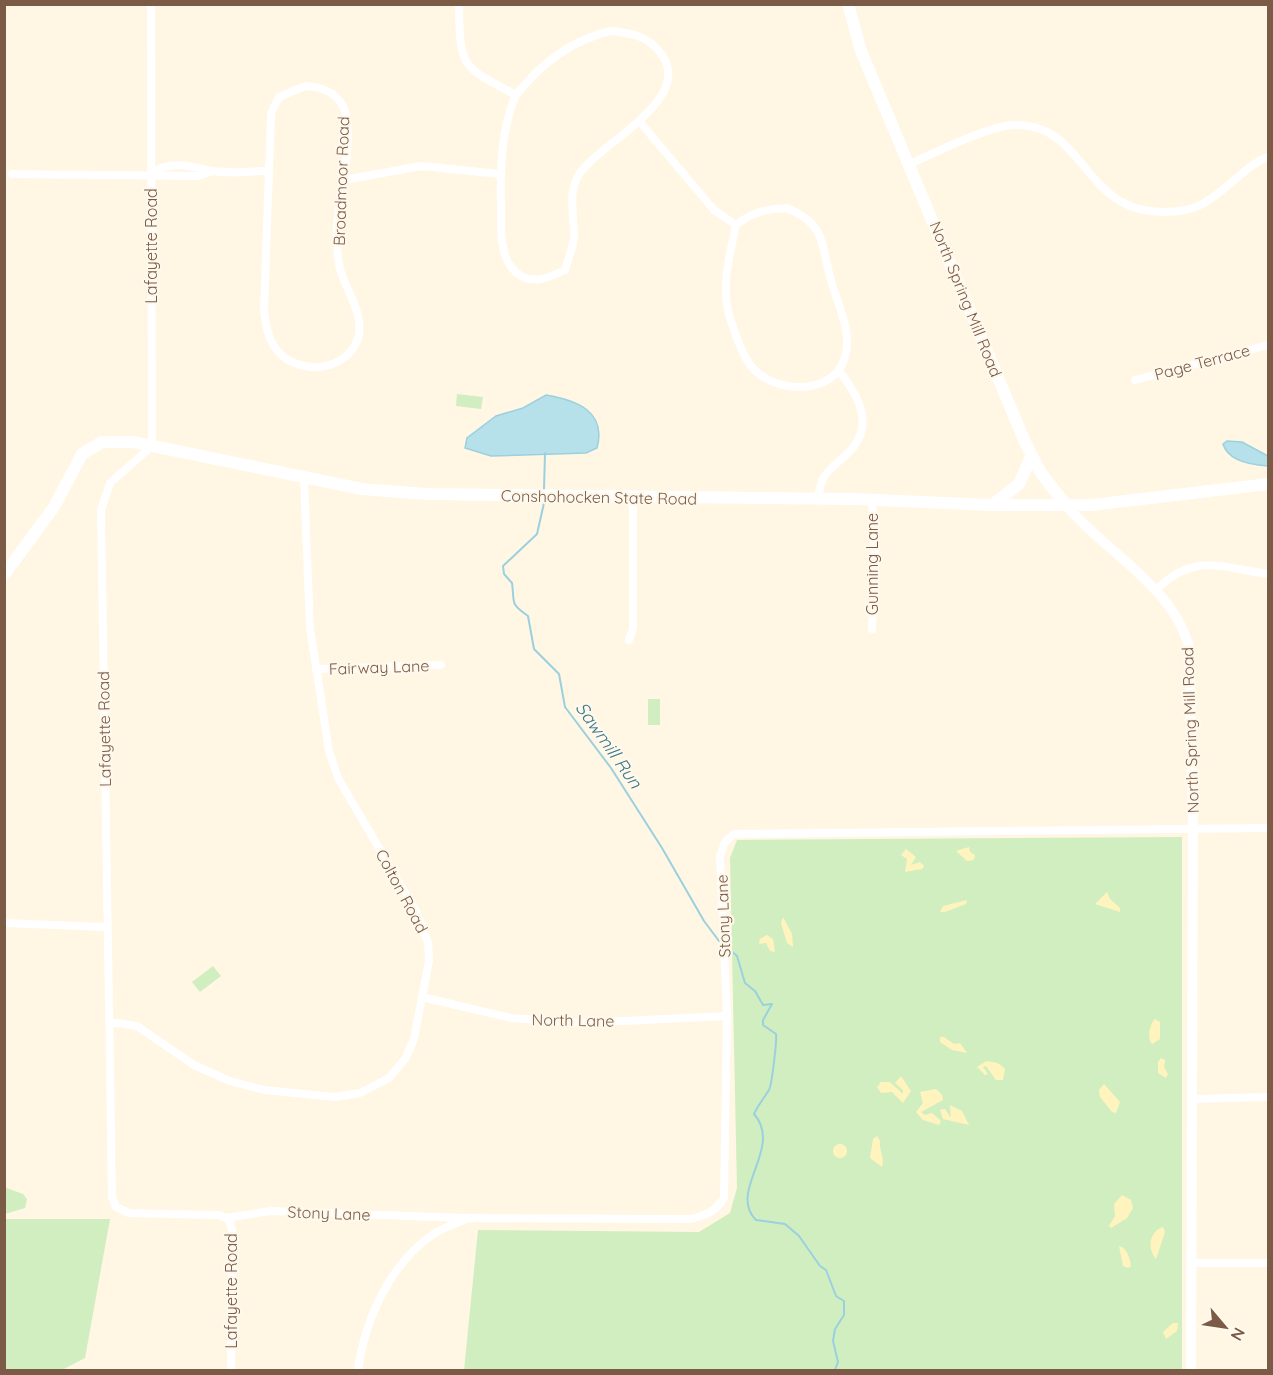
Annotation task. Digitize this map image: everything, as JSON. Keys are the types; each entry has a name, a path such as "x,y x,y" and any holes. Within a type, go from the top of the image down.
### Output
{"main road":[{"name":"North Spring Mill Road","path":"848,4 856,37 1031,457 1066,505"},
{"name":"Conshohocken State Road","path":"4,575 54,507 72,468 82,454 96,444 109,441 152,446 304,477 397,493 1092,505 1269,484"},
{"path":"991,505 1019,484 1031,457"}],"street":[{"name":"Lafayette Road","path":"151,4 152,446 110,483 101,510 112,1197 116,1207 129,1213 219,1215 226,1218 232,1230 231,1371"},
{"path":"459,4 460,50 465,61 482,77 516,95"},
{"path":"610,31 630,33 656,46 665,59 667,74 662,97 639,121 588,162 576,179 572,208 574,237 565,270 545,280 529,280 511,268 502,242 500,174 506,127 516,95 538,70 562,50 592,36 610,31"},
{"name":"Broadmoor Road","path":"317,87 330,91 339,99 346,115 344,180 337,243 340,267 360,325 358,339 347,354 336,363 309,368 284,357 271,341 264,310 268,171 271,112 279,97 294,88 317,87"},
{"path":"639,121 714,210 736,225"},
{"path":"910,164 990,131 1010,125 1028,125 1047,130 1064,141 1089,176 1106,192 1124,204 1145,212 1186,210 1204,204 1256,162 1269,157"},
{"path":"12,174 150,174 162,166 198,166 213,171 268,171"},
{"path":"344,180 421,166 500,174"},
{"path":"787,208 799,213 816,228 826,250 829,274 847,337 846,356 839,371 827,380 798,388 771,382 752,367 729,315 725,285 736,225 749,215 767,209 787,208"},
{"name":"Page Terrace","path":"1135,380 1269,345"},
{"path":"818,499 823,477 854,446 863,423 858,397 839,371"},
{"name":"Colton Road","path":"109,1022 137,1026 185,1060 230,1081 264,1090 346,1096 376,1087 399,1068 414,1040 429,952 426,933 333,765 325,736 309,606 304,477"},
{"path":"629,640 633,628 633,497"},
{"name":"Gunning Lane","path":"872,500 875,549 872,629"},
{"name":"North Spring Mill Road","path":"1066,505 1086,528 1155,591 1176,615 1189,648 1193,830 1191,1371"},
{"path":"1155,591 1174,573 1194,566 1269,574"},
{"name":"Fairway Lane","path":"316,669 441,665"},
{"path":"1193,830 1269,828"},
{"name":"Stony Lane","path":"226,1218 270,1210 468,1218 691,1219 706,1216 717,1208 724,1198 727,1016 720,856 725,842 734,834 1193,830"},
{"path":"4,923 107,927"},
{"name":"North Lane","path":"422,997 511,1018 581,1023 727,1016"},
{"path":"1192,1100 1269,1097"},
{"name":"Stony Lane","path":"358,1371 373,1312 393,1275 435,1233 468,1218"},
{"path":"1192,1263 1269,1263"}],"green space":[{"path":"457,394 483,397 481,409 456,406"},
{"path":"648,699 660,699 660,725 648,725"},
{"path":"1182,837 1182,1370 464,1370 478,1230 699,1232 730,1213 737,1188 730,858 737,840"},
{"path":"213,966 221,976 200,992 192,982"},
{"path":"4,1187 23,1194 27,1199 25,1208 5,1214"},
{"path":"5,1219 110,1219 85,1358 62,1370 5,1370"}],"sand":[{"path":"969,847 970,852 975,855 974,860 967,861 956,851"},
{"path":"906,849 916,857 911,865 920,862 924,866 922,869 905,872 907,859 901,855"},
{"path":"1107,892 1110,899 1120,908 1120,912 1095,904"},
{"path":"967,900 966,904 940,912 943,906"},
{"path":"783,917 792,934 793,947 787,943 781,923"},
{"path":"767,935 773,939 775,952 770,951 766,943 759,944 760,939"},
{"path":"1155,1019 1160,1022 1160,1039 1152,1044 1149,1032"},
{"path":"940,1037 954,1044 960,1043 967,1053 952,1050 940,1042"},
{"path":"1161,1058 1165,1060 1164,1067 1168,1074 1166,1078 1158,1073 1158,1062"},
{"path":"986,1061 998,1063 1005,1069 1003,1080 996,1080 986,1066 983,1067 988,1074 985,1075 977,1067"},
{"path":"901,1076 911,1091 903,1103 892,1092 881,1093 877,1087 881,1082 890,1082 903,1094 903,1090 895,1083"},
{"path":"1104,1084 1120,1102 1116,1113 1112,1112 1100,1097 1099,1090"},
{"path":"936,1089 942,1095 943,1100 921,1112 925,1115 932,1113 941,1121 939,1125 923,1120 916,1112 923,1103 920,1092"},
{"path":"950,1105 962,1111 969,1125 943,1119 940,1110 945,1109 951,1118"},
{"path":"877,1136 880,1141 882,1167 870,1158 873,1139"},
{"path":"840,1144 845,1146 847,1151 845,1156 840,1158 835,1156 833,1151 835,1146"},
{"path":"1122,1195 1131,1200 1133,1208 1127,1218 1111,1228 1109,1226 1115,1216 1114,1204"},
{"path":"1163,1227 1165,1232 1156,1259 1151,1250 1152,1236"},
{"path":"1119,1246 1126,1251 1129,1257 1131,1266 1128,1268 1123,1266"},
{"path":"1173,1323 1178,1323 1177,1331 1166,1339 1163,1332"}],"water":[{"path":"546,395 578,404 593,416 599,435 597,448 586,453 491,456 465,448 467,438 496,416 523,408"},
{"path":"1227,441 1242,442 1268,456 1268,466 1235,458 1223,444"}],"waterway":[{"name":"Sawmill Run","path":"544,489 545,453"},
{"name":"Sawmill Run","path":"544,503 537,534 503,566 504,574 512,583 515,605 528,616 534,649 559,674 565,707 611,768 662,848 704,921 719,941"},
{"name":"Sawmill Run","path":"731,951 737,956 745,983 755,991 763,1005 772,1004 763,1020 763,1025 776,1034 769,1090 754,1114 762,1127 763,1141 748,1196 749,1209 756,1220 785,1224 799,1236 820,1266 826,1270 836,1296 844,1301 844,1315 835,1329 833,1341 838,1362 835,1370"}]}
